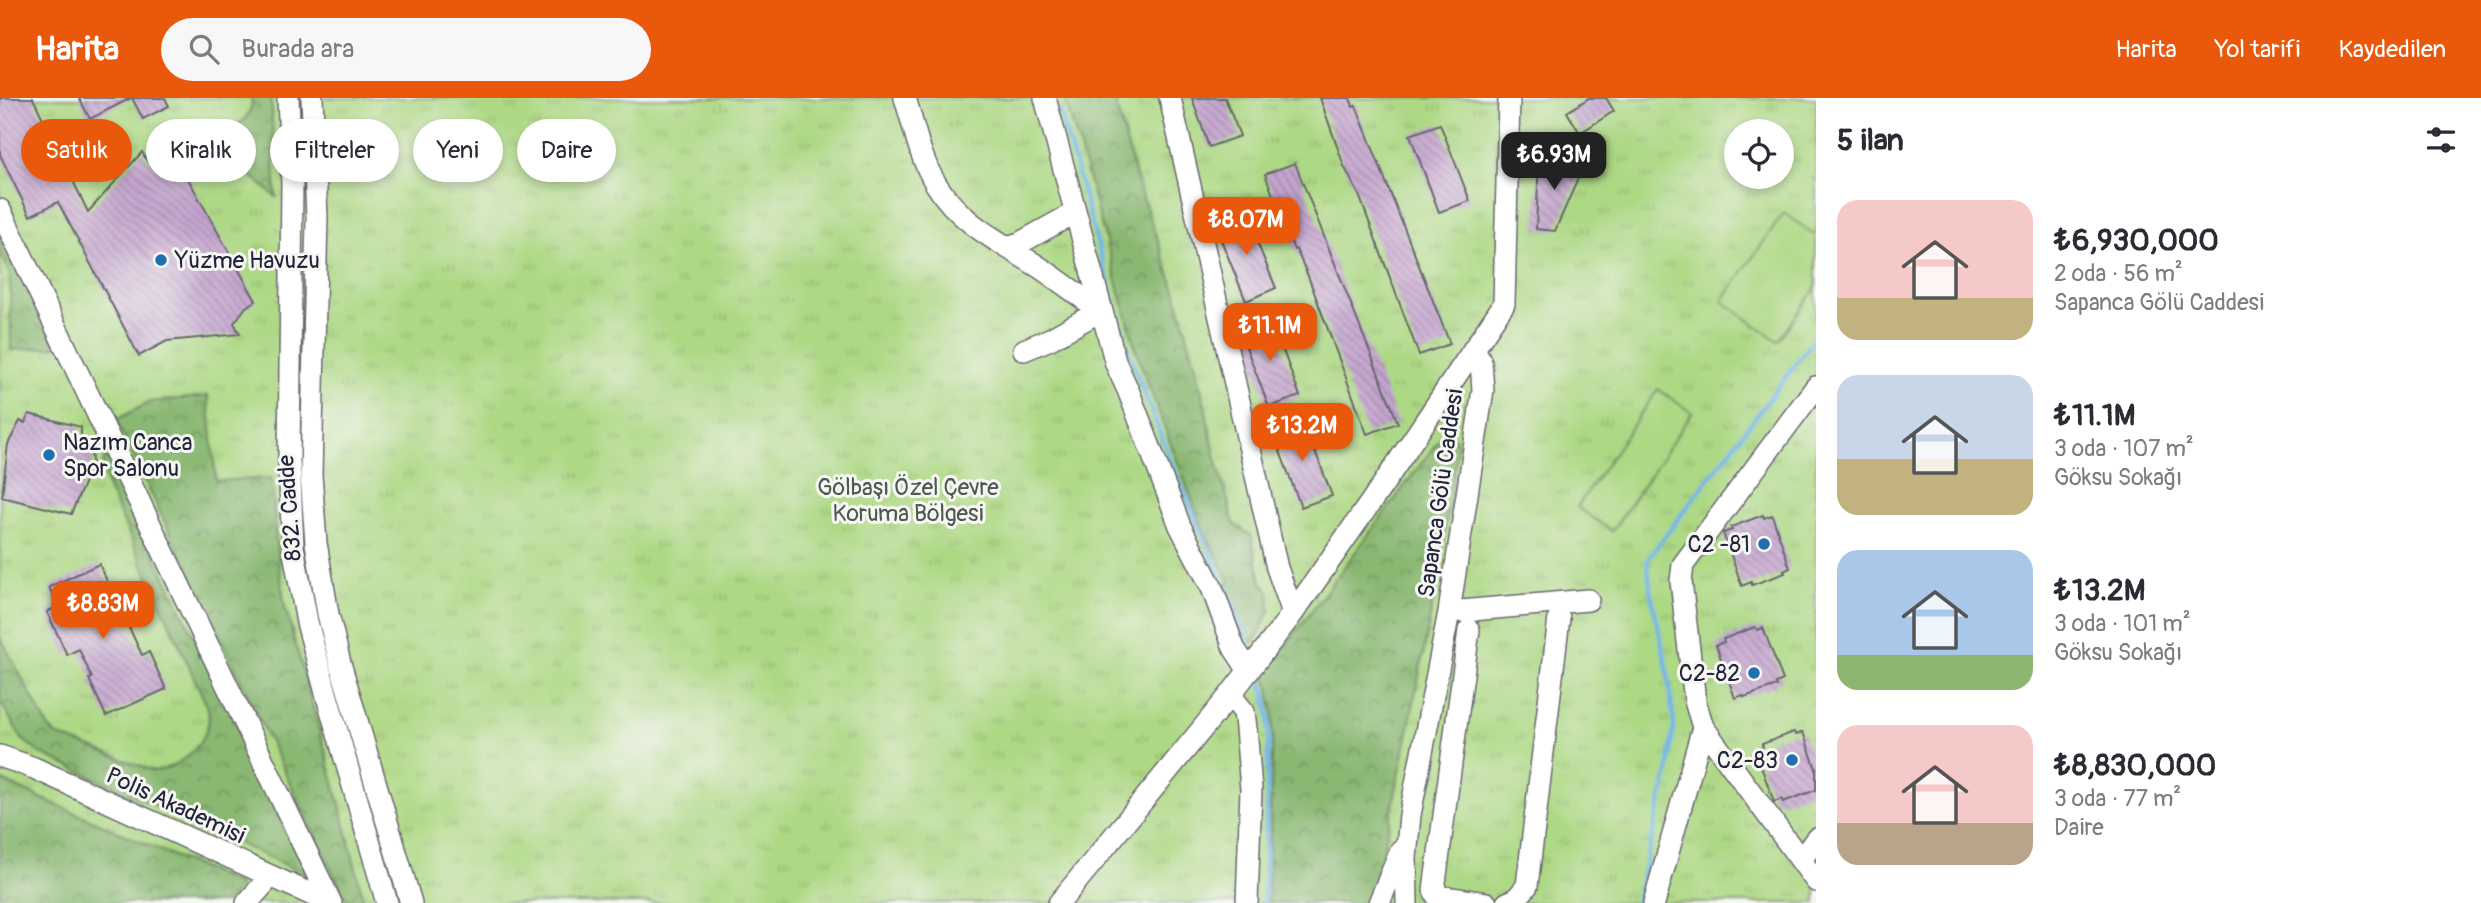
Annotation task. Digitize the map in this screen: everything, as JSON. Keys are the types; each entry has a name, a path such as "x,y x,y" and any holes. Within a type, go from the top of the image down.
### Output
{"street":[{"name":"832. Cadde","path":"288,98 292,184 289,461 297,576 326,693 387,903"},
{"name":"832. Cadde","path":"312,98 317,217 311,475 321,577 340,663 411,903"},
{"path":"905,98 935,183 964,219 1049,274 1100,312"},
{"path":"1045,98 1116,364 1180,526 1212,588 1234,649 1249,671"},
{"path":"1170,98 1276,568 1293,613"},
{"path":"1059,903 1230,695 1293,613 1504,304 1508,98"},
{"path":"0,210 331,903"},
{"path":"1006,247 1020,243 1074,213"},
{"path":"292,292 316,293"},
{"path":"1024,350 1100,312"},
{"name":"Sapanca Gölü Caddesi","path":"1407,903 1405,868 1408,831 1449,612 1483,390 1481,362 1475,348"},
{"path":"1816,387 1684,565 1681,581 1695,701 1703,727 1816,881"},
{"path":"1449,612 1588,600"},
{"path":"1507,903 1516,899 1527,886 1559,618"},
{"path":"1469,630 1435,893 1442,897 1486,903"},
{"path":"1230,695 1244,712 1247,728 1251,789 1247,903"},
{"path":"1654,903 1703,727"},
{"path":"1422,751 1452,756"},
{"name":"Polis Akademisi","path":"0,756 34,768 331,903"},
{"path":"1379,903 1408,831"},
{"path":"1801,860 1816,839"},
{"path":"247,903 270,877"}],"green space":[{"name":"Gölbaşı Özel Çevre Koruma Bölgesi","path":"0,98 1816,98 1816,903 0,903"},
{"path":"252,98 271,98 270,182 275,182 276,197 256,180 256,119 245,119 251,108"},
{"path":"1064,98 1114,98 1138,184 1175,290 1234,524 1251,535 1261,581 1269,591 1270,611 1255,641 1242,642 1232,621 1231,606 1222,598 1222,587 1230,581 1204,532 1138,357"},
{"path":"1784,213 1816,236 1816,287 1778,341 1722,301"},
{"path":"0,223 56,346 54,347 11,350 10,274 0,251"},
{"path":"1658,389 1692,413 1612,531 1577,507"},
{"path":"208,396 216,481 272,478 284,603 363,898 357,902 345,898 116,420 150,402"},
{"path":"1447,429 1458,443 1450,501 1420,673 1372,903 1268,903 1273,713 1266,672"},
{"path":"105,453 310,876 41,754 22,739 0,701 0,637 48,727 56,735 154,771 165,769 185,758 194,750 206,730 208,708 108,488 103,466"},
{"path":"0,780 240,885 226,903 0,903"}],"building":[{"name":"Yüzme Havuzu","path":"0,98 33,98 43,119 21,119 21,182 74,182 88,212 115,182 132,182 132,163 142,152 146,159 146,182 190,182 256,301 246,307 234,323 240,334 167,341 139,356 58,202 30,216 0,155"},
{"path":"79,98 131,98 90,119"},
{"path":"132,98 165,98 169,106 143,119"},
{"path":"1192,98 1225,98 1240,136 1209,147"},
{"path":"1320,98 1350,98 1353,107 1356,106 1450,344 1419,355"},
{"path":"1589,98 1606,98 1614,111 1580,133 1567,112"},
{"path":"1440,124 1470,201 1439,212 1410,135"},
{"path":"1539,160 1583,167 1555,231 1536,229"},
{"path":"1295,163 1398,423 1367,434 1308,276 1296,249 1294,250 1265,174"},
{"path":"1245,213 1276,288 1246,301 1215,225"},
{"path":"1271,319 1300,396 1269,407 1240,331"},
{"name":"Nazım Canca Spor Salonu","path":"29,414 81,427 81,437 91,441 92,465 71,514 2,497 8,444 20,421 25,423"},
{"path":"1303,419 1332,496 1301,507 1272,430"},
{"path":"1763,515 1764,518 1772,515 1790,568 1784,571 1785,573 1742,586 1723,533 1732,530 1731,527"},
{"path":"99,564 142,655 149,652 166,689 106,716 79,649 67,655 47,612 58,606 49,587"},
{"path":"1755,627 1757,630 1763,628 1783,680 1776,683 1777,686 1735,698 1716,645 1724,642 1723,639"},
{"path":"1794,732 1796,735 1803,732 1816,769 1816,790 1783,802 1782,799 1774,802 1755,750 1763,747 1762,744"}],"waterway":[{"path":"1060,112 1128,351 1174,469 1252,654"},
{"path":"1636,903 1668,772 1674,723 1647,560 1816,337"},
{"path":"1257,669 1266,696 1269,717 1264,903"}],"place":[{"name":"Yüzme Havuzu","path":"161,260"},
{"name":"Nazım Canca Spor Salonu","path":"49,455"},
{"name":"C2 -81","path":"1764,544"},
{"name":"C2-82","path":"1754,673"},
{"name":"C2-83","path":"1792,760"}]}
